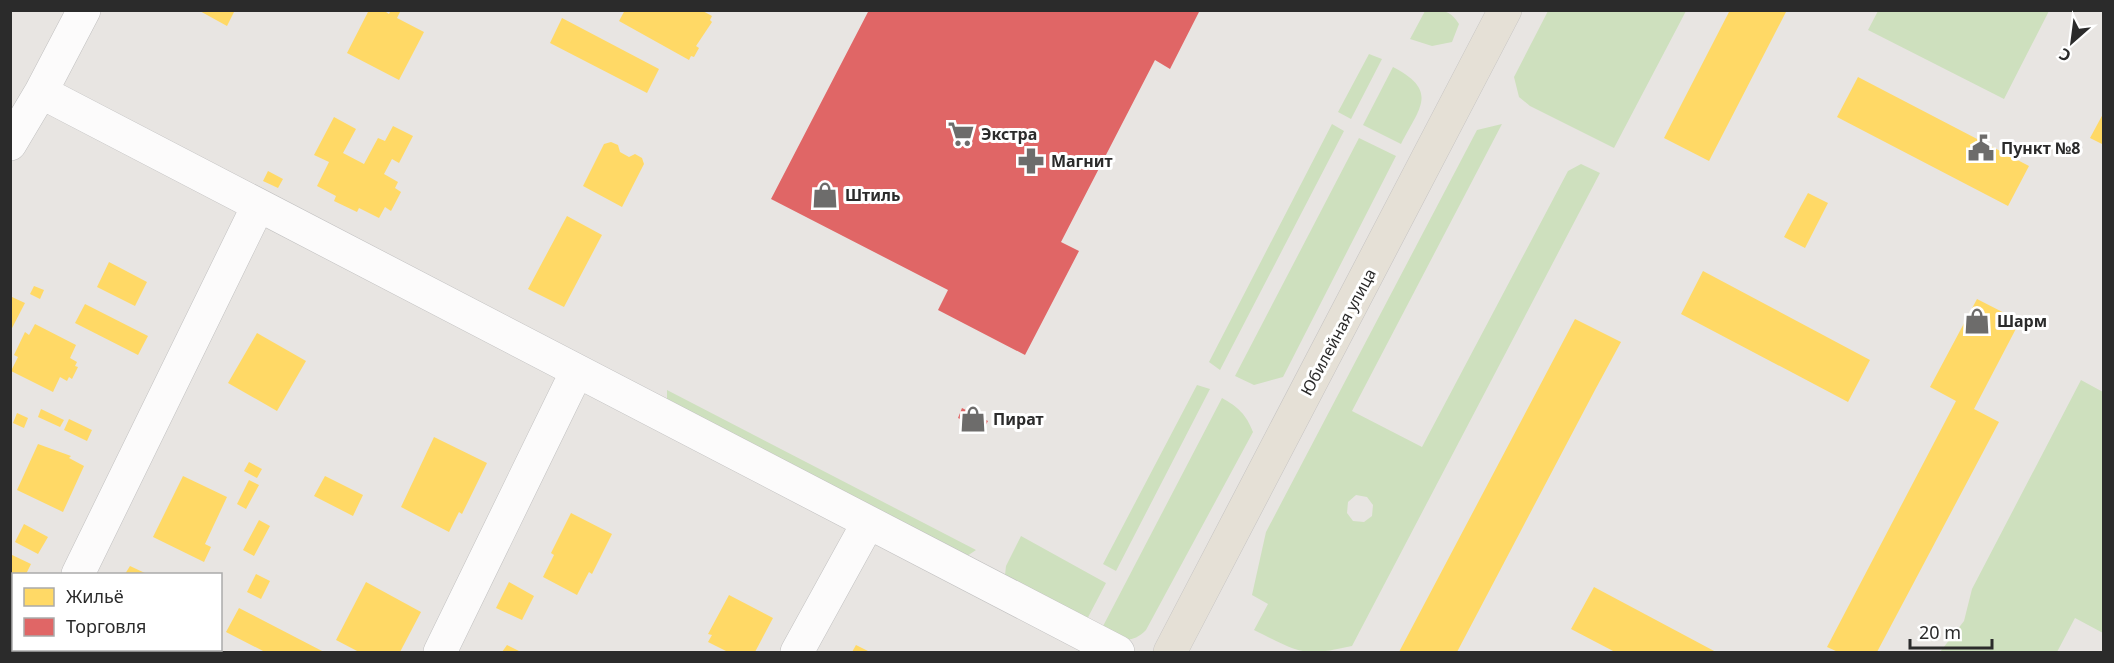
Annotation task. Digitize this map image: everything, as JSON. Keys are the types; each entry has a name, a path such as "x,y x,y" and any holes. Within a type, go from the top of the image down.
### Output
{"main road":[{"name":"Юбилейная улица","path":"1170,652 1505,10"}],"street":[{"path":"10,144 41,92 84,10"},
{"path":"41,92 1118,652"},
{"path":"78,573 258,206"},
{"path":"440,652 577,371"},
{"path":"797,652 868,523"}],"green space":[{"path":"1436,10 1449,13 1456,19 1459,24 1452,42 1432,46 1410,39 1425,11"},
{"path":"1878,10 2049,11 2004,99 1868,30"},
{"path":"1548,11 1686,11 1614,148 1530,106 1519,97 1514,77"},
{"path":"1369,54 1382,59 1351,119 1338,112"},
{"path":"1393,67 1416,84 1421,92 1419,110 1401,144 1363,125"},
{"path":"1332,124 1344,131 1220,370 1209,362"},
{"path":"1502,124 1352,411 1422,447 1568,171 1581,164 1600,173 1352,646 1311,652 1292,648 1254,630 1268,604 1252,595 1266,532 1477,130","holes":["1356,495 1367,497 1373,505 1372,516 1364,522 1353,521 1347,513 1348,502"]},
{"path":"1359,138 1396,156 1283,377 1254,385 1235,376"},
{"path":"2081,380 2103,392 2103,633 2075,618 2057,652 1940,652 1964,621 1972,589"},
{"path":"1197,385 1210,389 1116,571 1103,564"},
{"path":"667,390 976,550 961,560 667,407"},
{"path":"1222,398 1241,412 1253,432 1146,630 1135,638 1124,639 1113,636 1101,630"},
{"path":"1021,536 1106,583 1085,623 1005,575 1006,566"}],"building: Жильё":[{"path":"198,10 235,10 227,26"},
{"path":"369,10 383,10 389,14 391,10 401,10 397,18 424,32 399,80 347,53"},
{"path":"625,10 701,10 712,16 710,20 712,22 696,46 699,48 694,57 691,56 689,60 619,21"},
{"path":"1730,10 1787,10 1709,161 1664,138"},
{"path":"562,18 659,69 647,93 550,43"},
{"path":"1858,77 2029,166 2008,206 1837,117"},
{"path":"2104,112 2104,145 2090,138"},
{"path":"334,117 356,129 343,153 364,164 378,138 385,141 393,126 413,136 399,163 392,159 384,174 398,182 395,188 401,192 391,211 385,207 379,218 359,208 357,212 334,201 336,196 317,186 329,162 314,155"},
{"path":"611,142 618,145 620,152 629,157 635,154 642,158 644,164 622,207 583,186 604,144"},
{"path":"268,171 283,179 278,188 263,181"},
{"path":"1808,193 1828,203 1805,248 1784,237"},
{"path":"567,216 602,235 564,307 528,289"},
{"path":"109,262 147,282 135,306 97,287"},
{"path":"1703,271 1870,360 1848,402 1681,314"},
{"path":"34,286 44,290 40,299 30,294"},
{"path":"12,297 25,303 10,332 10,301"},
{"path":"1977,299 2020,321 1974,409 1999,422 1877,652 1838,652 1827,647 1956,401 1930,387"},
{"path":"85,304 148,336 138,355 75,323"},
{"path":"1575,319 1621,342 1457,652 1399,652"},
{"path":"35,324 76,345 70,358 77,362 75,366 78,367 72,379 69,377 67,381 60,377 53,392 11,371 18,357 14,355 25,332 29,335"},
{"path":"257,333 306,361 277,411 228,383"},
{"path":"41,409 64,420 60,427 38,417"},
{"path":"17,413 28,418 24,428 13,423"},
{"path":"69,419 92,430 87,441 64,430"},
{"path":"434,437 487,463 462,514 459,512 449,532 401,507"},
{"path":"38,444 71,456 69,458 84,466 63,512 17,490"},
{"path":"249,462 262,469 257,478 244,471"},
{"path":"183,476 227,497 205,544 211,547 204,562 153,537"},
{"path":"325,476 363,495 353,516 314,496"},
{"path":"249,480 259,485 246,509 237,504"},
{"path":"571,513 612,534 592,574 589,572 577,595 543,577 554,555 551,553"},
{"path":"259,520 270,526 254,556 243,550"},
{"path":"24,524 48,537 38,554 15,542"},
{"path":"10,554 31,564 26,573 12,573 12,623 10,622"},
{"path":"130,566 145,573 126,573"},
{"path":"256,574 270,581 261,599 247,592"},
{"path":"366,582 421,612 400,652 359,652 336,640"},
{"path":"509,582 534,596 522,620 496,608"},
{"path":"1594,587 1716,652 1615,652 1571,629"},
{"path":"729,595 773,618 755,652 728,652 708,642 712,635 708,634"},
{"path":"239,608 324,652 265,652 226,632"},
{"path":"507,645 521,652 502,652"},
{"path":"856,645 870,652 852,652"}],"building: Торговля":[{"name":"Экстра","path":"869,10 1200,10 1170,69 1155,60 1061,242 1079,251 1025,355 938,310 948,290 771,199"},
{"path":"962,408 988,421 983,430 958,418"}],"place":[{"name":"Экстра","path":"961,134"},
{"name":"Пункт №8","path":"1981,148"},
{"name":"Магнит","path":"1031,161"},
{"name":"Штиль","path":"825,195"},
{"name":"Шарм","path":"1977,321"},
{"name":"Пират","path":"973,419"}]}
